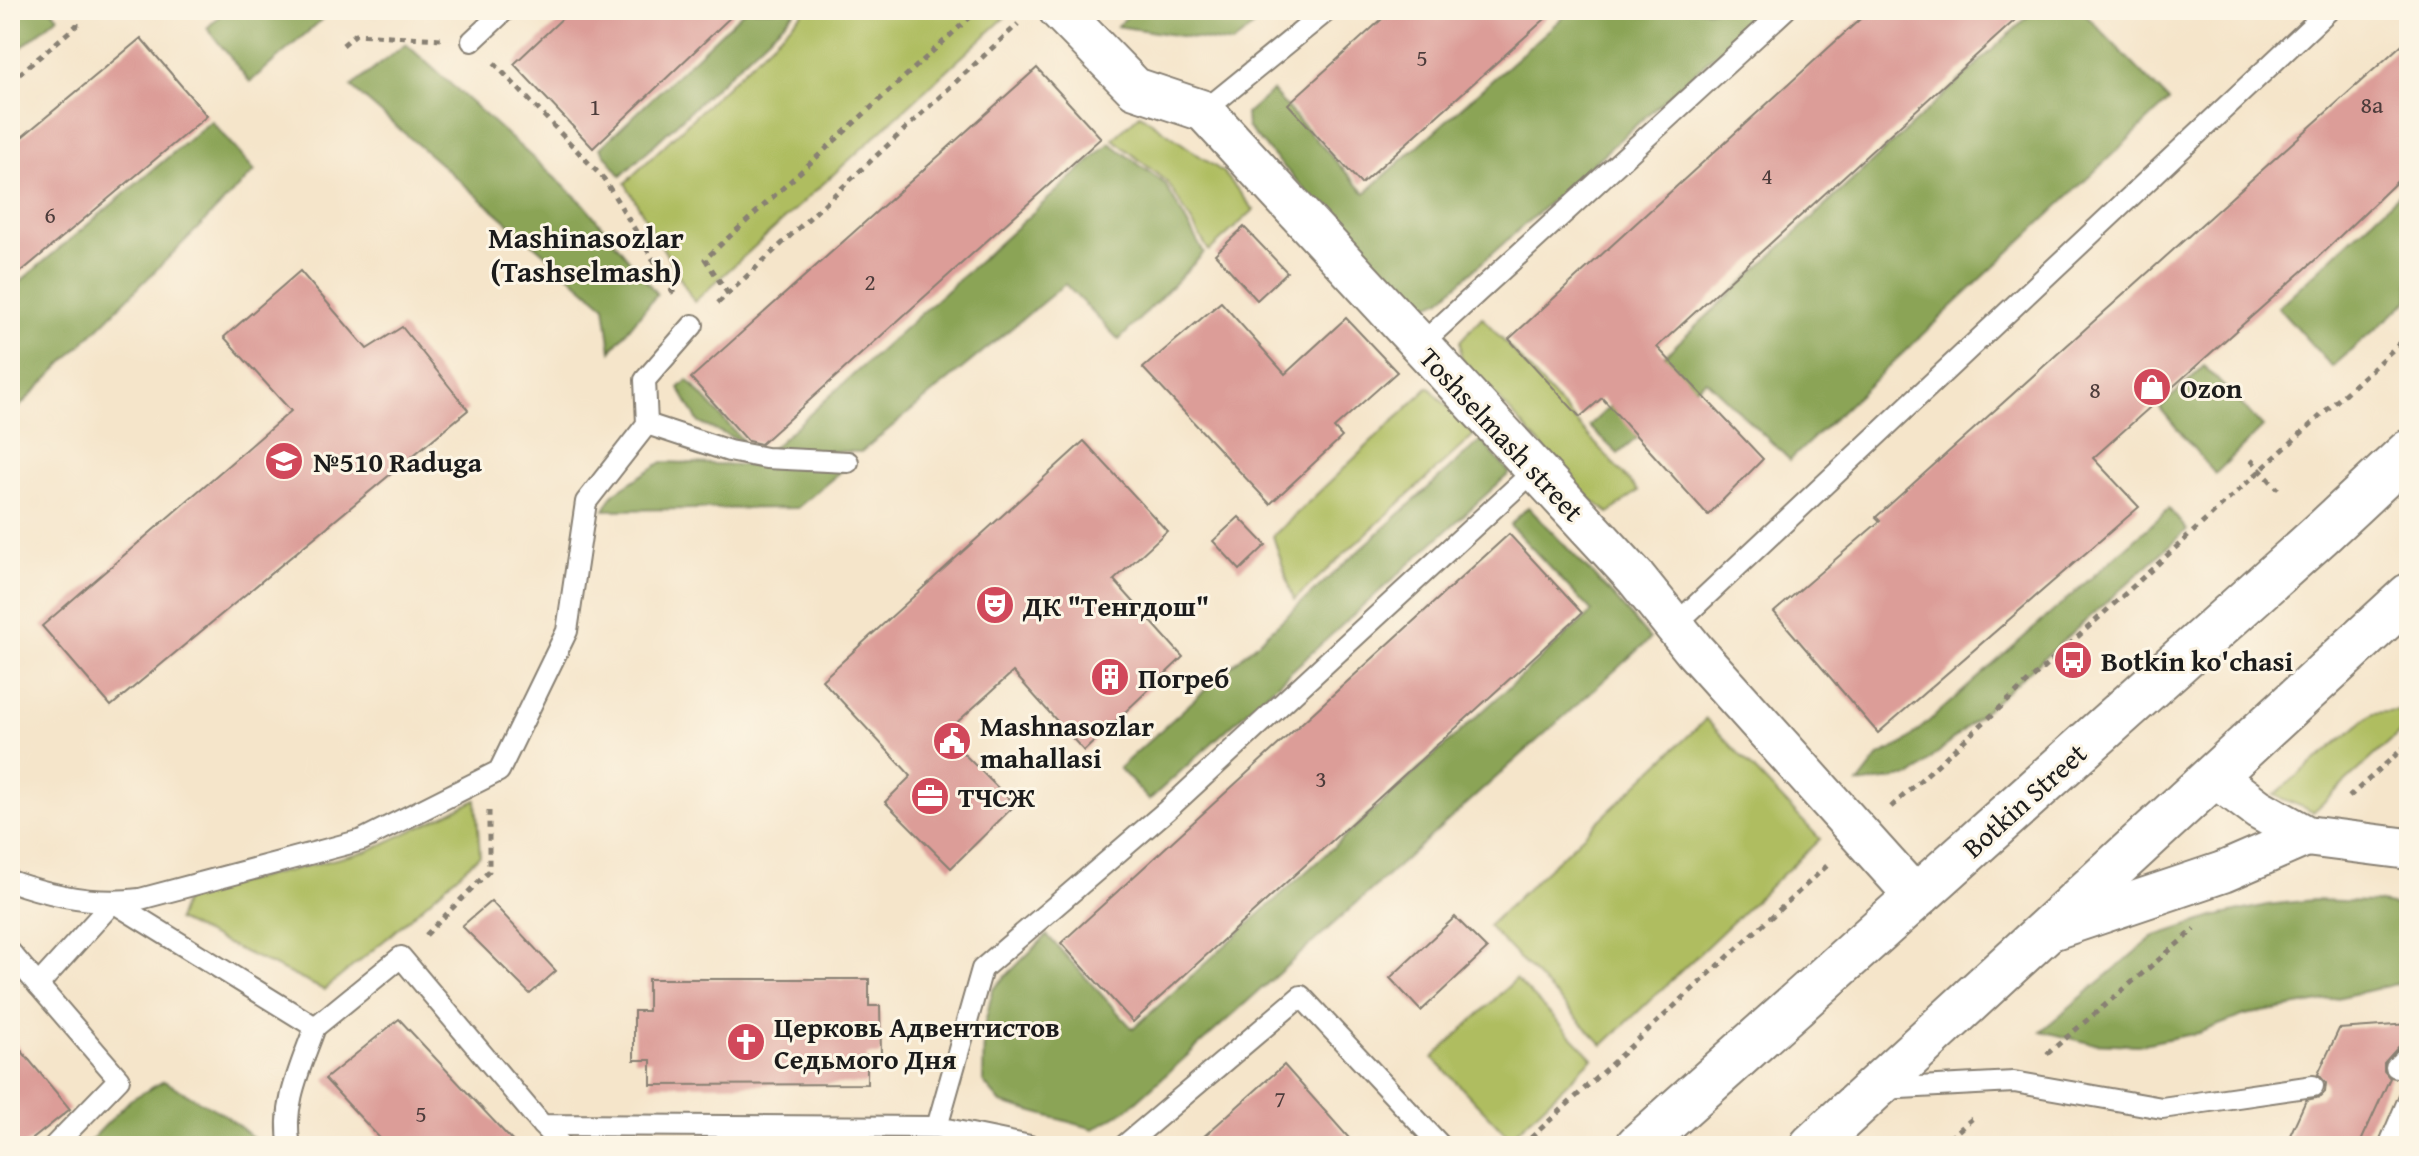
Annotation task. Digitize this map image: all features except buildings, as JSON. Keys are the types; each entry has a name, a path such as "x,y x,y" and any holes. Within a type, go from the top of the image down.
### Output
{"main road":[{"name":"Botkin Street","path":"1638,1146 2409,452"},
{"path":"1812,1146 2409,596"}],"street":[{"name":"Toshselmash street","path":"1041,15 1135,88 1204,111 1636,578 1674,626 1916,897"},
{"path":"2214,776 2258,809 2306,836 2409,849"},
{"path":"2045,932 2223,872 2306,836"}],"lane":[{"path":"472,41 505,10"},
{"path":"1204,111 1328,10"},
{"path":"1419,346 1785,10"},
{"path":"1674,626 2329,10"},
{"path":"10,881 45,894 113,902 140,899 362,840 499,771 567,631 586,502 647,424 645,380 693,325"},
{"path":"647,424 753,456 848,462"},
{"path":"937,1127 982,969 1166,811 1535,470"},
{"path":"38,985 113,902"},
{"path":"113,902 315,1027"},
{"path":"10,952 119,1079 54,1146"},
{"path":"290,1146 287,1134 292,1092 315,1027 401,957 562,1146"},
{"path":"1124,1146 1301,996 1441,1146"},
{"path":"1873,1089 2014,1082 2162,1108 2313,1086"},
{"path":"2389,1146 2409,1099"},
{"path":"542,1125 937,1127 1030,1146"}],"path":[{"path":"10,82 77,25 77,10"},
{"path":"728,294 705,259 978,10"},
{"path":"343,45 356,34 472,41 604,179 693,325 1041,15"},
{"path":"1522,1146 2409,335"},
{"path":"2251,460 2278,489"},
{"path":"2306,836 2409,743"},
{"path":"443,920 489,871 490,776"},
{"path":"1940,1146 2197,928"}],"green space":[{"path":"10,10 52,10 58,17 10,57"},
{"path":"226,10 333,10 250,82 207,28"},
{"path":"745,10 797,10 621,176 600,148"},
{"path":"806,10 1013,10 694,302 625,183"},
{"path":"1134,10 1274,10 1232,44 1117,26"},
{"path":"1571,10 1765,10 1440,300 1416,310 1247,127 1246,114 1272,91 1365,193"},
{"path":"2035,10 2081,10 2169,101 1790,460 1706,380 1618,454 1589,426"},
{"path":"406,44 584,204 657,294 611,351 605,306 351,87"},
{"path":"1140,114 1224,173 1254,210 1209,251 1168,183 1113,139"},
{"path":"211,121 255,171 10,416 10,290"},
{"path":"1110,143 1165,184 1204,253 1119,340 1065,284 861,452 771,449"},
{"path":"2403,191 2409,198 2409,300 2332,367 2278,307"},
{"path":"1482,317 1638,491 1609,513 1590,499 1461,358 1460,341"},
{"path":"2204,366 2263,427 2215,474 2160,408"},
{"path":"688,380 745,443 699,423 679,388"},
{"path":"1429,387 1474,435 1294,600 1273,536"},
{"path":"1481,440 1510,473 1149,800 1119,768"},
{"path":"662,462 844,469 797,508 604,510 614,493"},
{"path":"1528,507 1650,639 1129,1108 1094,1129 1001,1103 983,1082 984,1027 993,989 1047,935 1133,1029 1592,612 1510,525"},
{"path":"2169,509 2187,530 1912,776 1858,784 1880,755 1903,744"},
{"path":"2409,710 2409,724 2313,812 2274,795 2373,713"},
{"path":"1706,719 1820,839 1603,1045 1488,926"},
{"path":"476,800 480,855 324,990 177,920 186,896 368,851"},
{"path":"2313,900 2374,902 2409,908 2409,977 2396,984 2245,1015 2198,1033 2138,1045 2090,1043 2041,1031 2153,937 2213,917 2267,905"},
{"path":"1516,979 1593,1058 1510,1138 1433,1058"},
{"path":"164,1081 225,1115 264,1146 85,1146 130,1100"}],"place":[{"name":"Ozon","path":"2152,387"},
{"name":"№510 Raduga","path":"284,461"},
{"name":"ДК \"Тенгдош\"","path":"995,605"},
{"name":"Botkin ko'chasi","path":"2073,660"},
{"name":"Погреб","path":"1110,677"},
{"name":"Mashnasozlar mahallasi","path":"952,741"},
{"name":"ТЧСЖ","path":"930,796"},
{"name":"Церковь Адвентистов Седьмого Дня","path":"746,1042"}],"district":[{"name":"Mashinasozlar (Tashselmash)","path":"586,254"}]}
